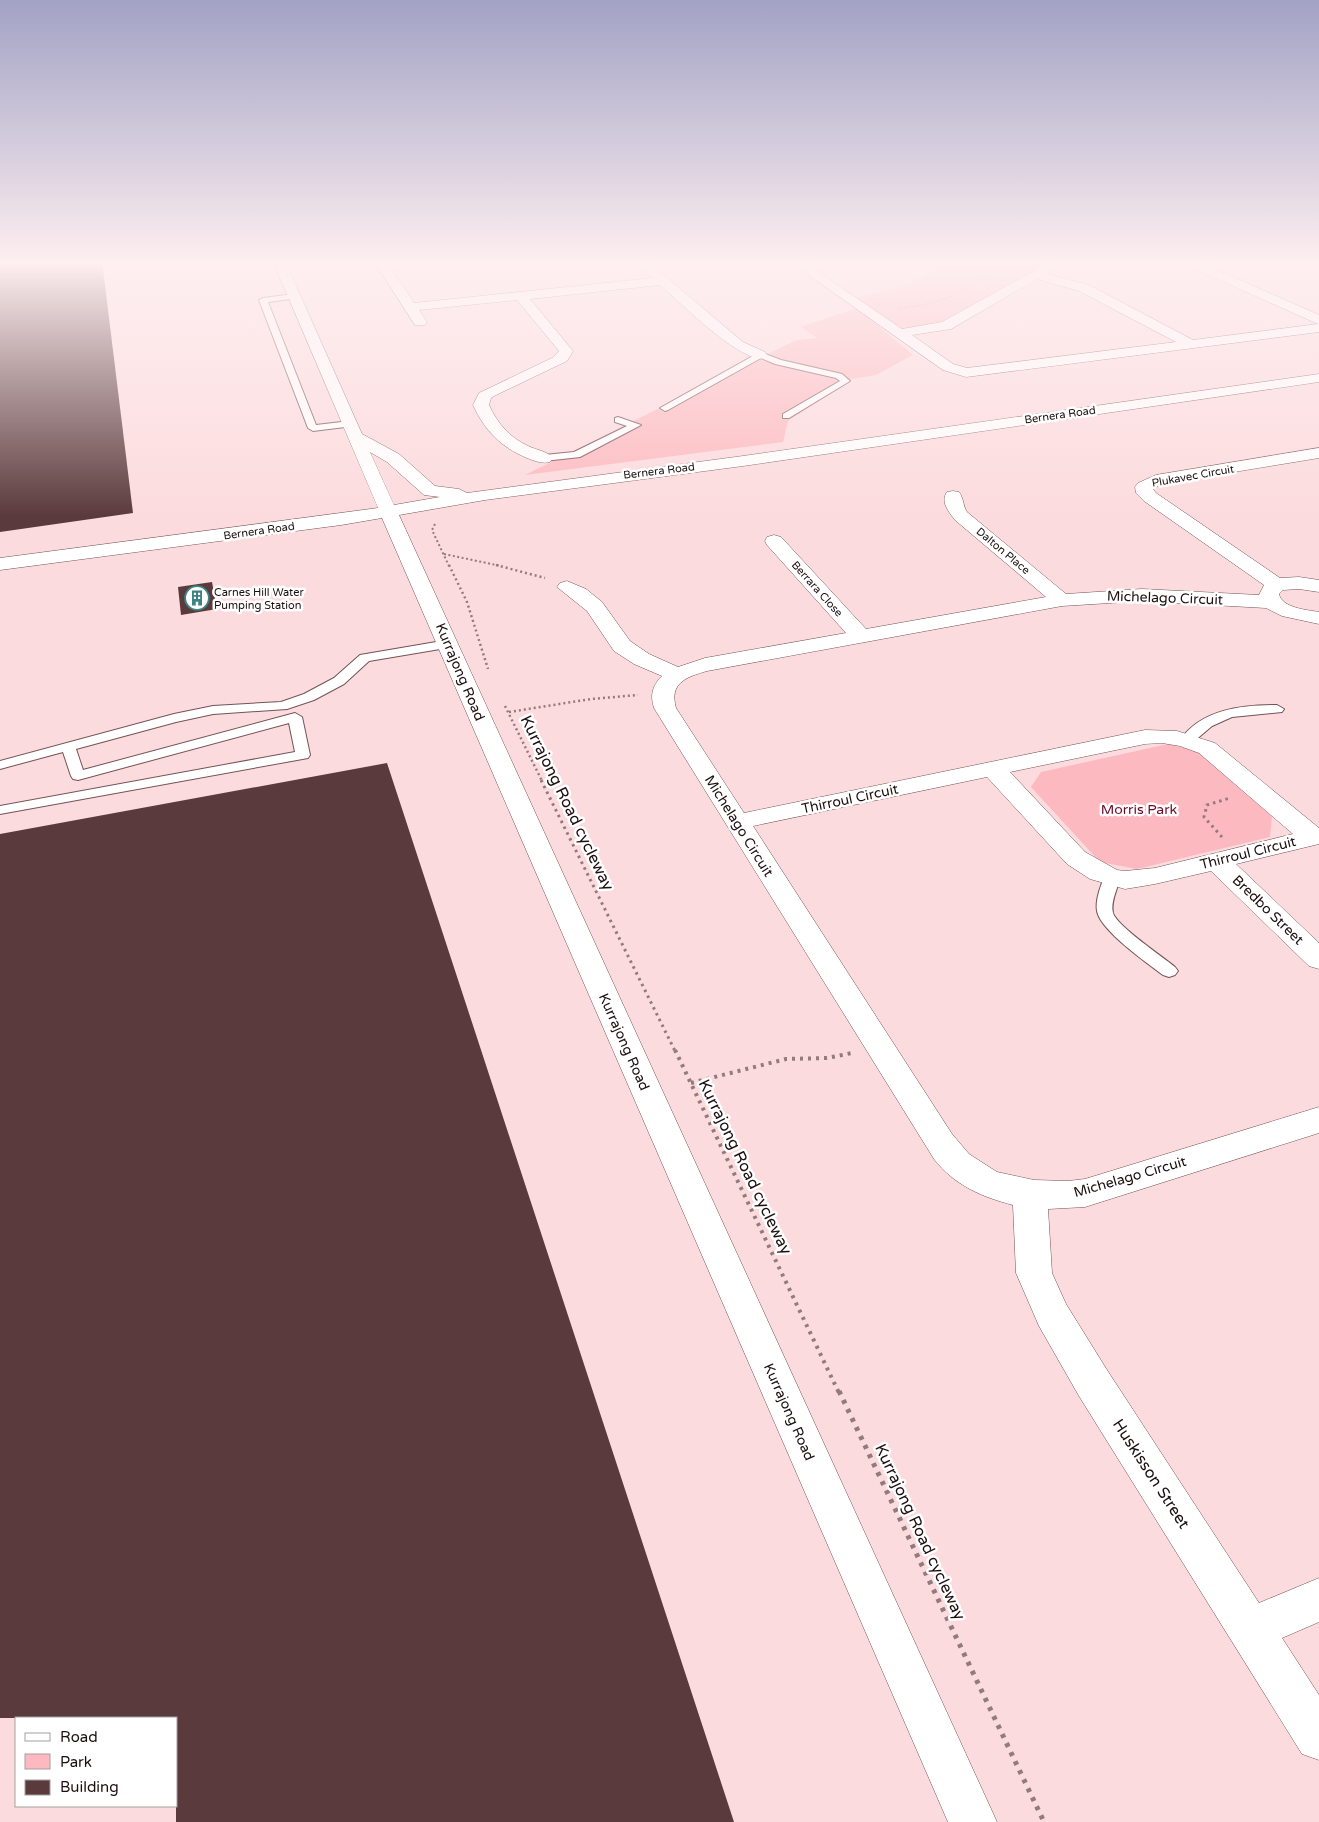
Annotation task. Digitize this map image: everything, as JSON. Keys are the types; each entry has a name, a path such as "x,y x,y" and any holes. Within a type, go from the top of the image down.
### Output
{"street":[{"name":"Kurrajong Road","path":"316,346 973,1822"},
{"path":"544,458 522,451 506,442 498,435 481,405 484,396 557,361 566,351 562,346"},
{"path":"742,346 760,355"},
{"path":"918,346 948,367 966,373 1174,346"},
{"name":"Bernera Road","path":"0,564 194,540 389,512 485,495 743,461 1319,378"},
{"path":"352,430 393,458 430,491 485,495"},
{"name":"Plukavec Circuit","path":"1275,593 1145,493 1144,487 1156,480 1319,453"},
{"name":"Dalton Place","path":"953,496 954,506 961,516 1062,600"},
{"name":"Berrara Close","path":"774,541 861,636"},
{"name":"Michelago Circuit","path":"1319,586 1299,583 1275,593 1126,594 1062,600 705,665 670,684 666,708 736,822 936,1136 957,1163 972,1174 1008,1190 1030,1195 1064,1196 1084,1193 1319,1120"},
{"path":"567,587 580,592 594,604 623,647 636,655 670,684"},
{"path":"1275,593 1293,613 1319,618"},
{"name":"Thirroul Circuit","path":"736,822 1145,737 1159,736 1187,740 1215,754 1315,836"},
{"name":"Thirroul Circuit","path":"993,769 1076,858 1099,873 1112,878 1125,880 1140,879 1231,859 1315,836"},
{"name":"Bredbo Street","path":"1231,859 1319,959"},
{"name":"Huskisson Street","path":"1030,1195 1034,1273 1052,1314 1093,1382 1319,1736"},
{"path":"1251,1629 1319,1600"}],"lane":[{"path":"281,346 314,428 352,430"},
{"path":"665,408 760,355 778,362 839,376 846,381 786,416"},
{"path":"544,458 576,455 636,425 618,420"},
{"path":"0,765 174,718 205,712 282,706 308,697 339,681 364,658 448,644"},
{"path":"1187,740 1200,727 1229,712 1277,709"},
{"path":"0,810 303,755 295,717 78,776 68,747"},
{"path":"1112,878 1105,914 1112,924 1169,971"}],"path":[{"path":"437,521 432,530 466,602 489,674"},
{"path":"443,554 542,577 567,587"},
{"path":"509,712 670,684"},
{"name":"Kurrajong Road cycleway","path":"499,698 509,712 691,1083 1044,1822"},
{"path":"1231,859 1204,817 1206,805 1258,791"},
{"path":"691,1083 786,1059 827,1058 879,1047"}],"green space":[{"path":"784,346 902,346 913,355 876,375 852,379 788,421 783,442 525,475"},
{"name":"Morris Park","path":"1168,744 1197,751 1272,816 1270,837 1137,869 1100,862 1031,787 1041,772"}],"building":[{"path":"0,346 112,346 133,513 0,532"},
{"name":"Carnes Hill Water Pumping Station","path":"212,582 217,609 181,615 178,587"},
{"path":"387,763 734,1822 176,1822 176,1807 178,1807 178,1717 0,1718 0,834"}],"place":[{"name":"Carnes Hill Water Pumping Station","path":"197,598"}]}
